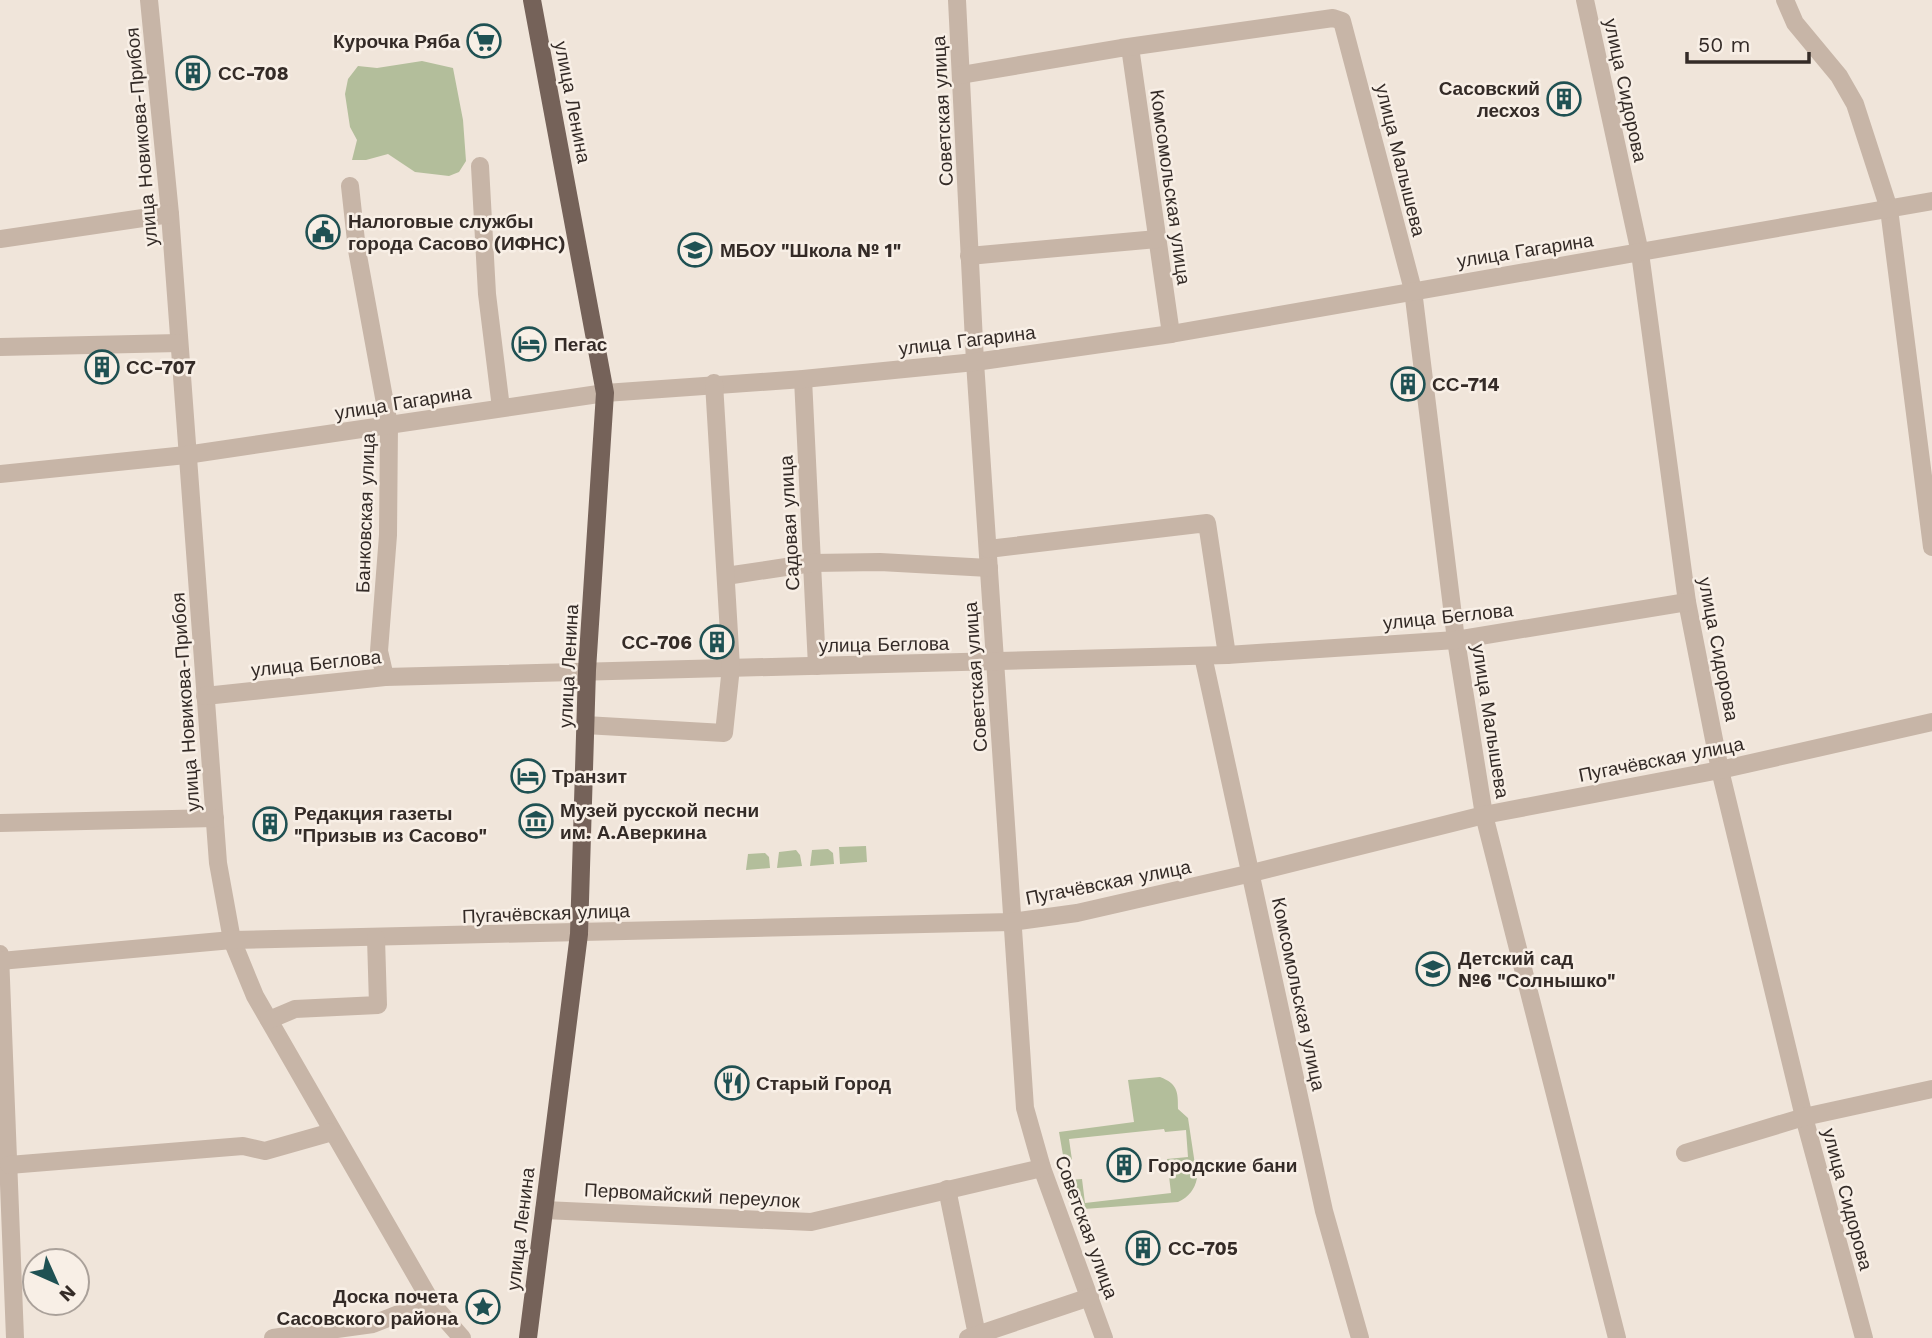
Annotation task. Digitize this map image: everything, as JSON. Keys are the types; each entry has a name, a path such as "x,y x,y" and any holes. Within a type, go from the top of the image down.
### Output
{"main road":[{"name":"улица Ленина","path":"528,1338 579,934 587,670 605,393 532,0"}],"street":[{"name":"улица Новикова-Прибоя","path":"149,0 170,214 218,863 232,940 269,1020 332,1132 433,1305 462,1338"},
{"name":"Советская улица","path":"957,0 975,362 1025,1108 1042,1168 1104,1338"},
{"name":"улица Сидорова","path":"1585,0 1640,253 1687,602 1720,770 1804,1117 1864,1338"},
{"path":"1784,0 1796,23 1839,76 1855,104 1889,209 1932,547"},
{"name":"улица Малышева","path":"1130,47 1334,18 1342,21 1413,290 1457,639 1484,815 1617,1338"},
{"path":"961,75 1130,47"},
{"name":"Комсомольская улица","path":"1130,47 1171,334"},
{"path":"481,166 487,294 501,408"},
{"name":"Банковская улица","path":"350,186 357,250 389,425 388,535 379,651 385,677"},
{"name":"улица Гагарина","path":"0,474 186,455 605,393 714,383 803,379 975,362 1171,334 1932,201"},
{"path":"0,239 170,214"},
{"path":"970,256 1157,239"},
{"path":"0,347 178,343"},
{"name":"Садовая улица","path":"803,379 817,666"},
{"path":"586,725 724,733 731,667 714,383"},
{"path":"988,548 1207,523 1227,655"},
{"path":"726,576 812,564 880,562 989,568"},
{"name":"улица Беглова","path":"205,696 385,677 1227,655 1457,639 1687,602"},
{"name":"Комсомольская улица","path":"1203,656 1324,1211 1360,1338"},
{"name":"Пугачёвская улица","path":"0,961 232,940 579,934 776,925 1011,922 1077,913 1484,815 1720,770 1932,722"},
{"path":"0,823 215,818"},
{"path":"269,1020 295,1009 378,1005 376,937"},
{"path":"0,954 9,1165 10,1327"},
{"path":"1685,1153 1804,1117 1932,1089"},
{"path":"9,1165 243,1146 265,1151 332,1132"},
{"name":"Первомайский переулок","path":"544,1210 811,1222 1042,1168"},
{"path":"947,1189 972,1336 1090,1297"},
{"path":"274,1338 373,1324 433,1305"}],"green space":[{"path":"422,61 453,68 463,120 466,161 459,172 449,176 415,172 388,154 366,160 352,160 357,140 350,127 345,94 348,79 358,66 377,68"},
{"path":"866,846 867,862 840,864 839,847"},
{"path":"828,849 833,853 834,864 810,866 812,850"},
{"path":"796,850 802,866 777,868 779,852"},
{"path":"765,853 769,857 770,868 746,870 748,854"},
{"path":"1160,1077 1174,1086 1178,1109 1188,1118 1197,1178 1193,1189 1178,1202 1084,1209 1073,1196 1069,1180 1082,1179 1085,1203 1171,1193 1167,1159 1188,1157 1186,1130 1165,1132 1164,1129 1069,1139 1072,1160 1064,1161 1059,1132 1134,1122 1128,1080"}],"place":[{"name":"Курочка Ряба","path":"484,41"},
{"name":"СС-708","path":"193,73"},
{"name":"Сасовский лесхоз","path":"1564,99"},
{"name":"Налоговые службы города Сасово (ИФНС)","path":"323,232"},
{"name":"МБОУ \"Школа № 1\"","path":"695,250"},
{"name":"Пегас","path":"529,344"},
{"name":"СС-707","path":"102,367"},
{"name":"СС-714","path":"1408,384"},
{"name":"СС-706","path":"717,642"},
{"name":"Транзит","path":"528,776"},
{"name":"Музей русской песни им. А.Аверкина","path":"536,821"},
{"name":"Редакция газеты \"Призыв из Сасово\"","path":"270,824"},
{"name":"Детский сад №6 \"Солнышко\"","path":"1433,969"},
{"name":"Старый Город","path":"732,1083"},
{"name":"Городские бани","path":"1124,1165"},
{"name":"СС-705","path":"1143,1248"},
{"name":"Доска почета Сасовского района","path":"483,1307"}]}
